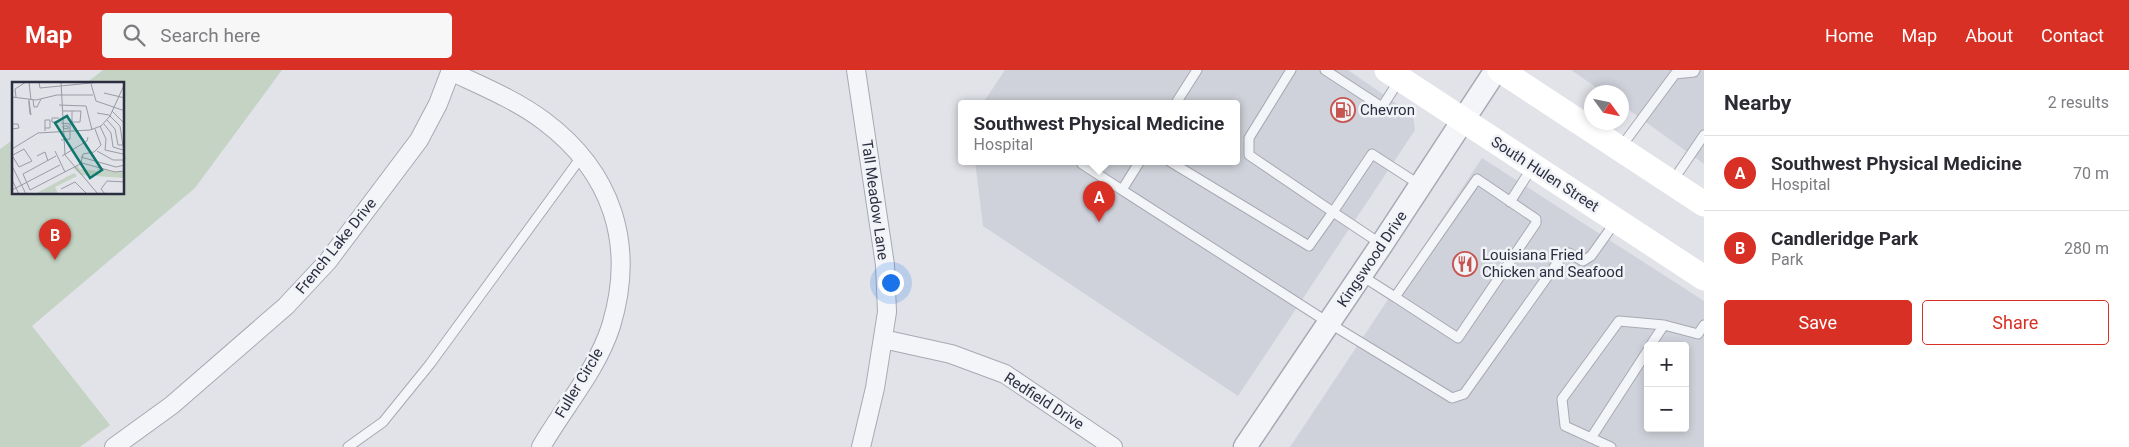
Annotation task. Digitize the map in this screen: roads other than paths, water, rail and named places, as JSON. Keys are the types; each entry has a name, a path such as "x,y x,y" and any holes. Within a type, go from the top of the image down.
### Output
{"main road":[{"path":"1498,70 1704,204"},
{"name":"South Hulen Street","path":"1394,75 1704,278"}],"street":[{"name":"Fuller Circle","path":"451,70 516,102 544,121 582,156 598,177 611,206 622,247 620,288 611,326 591,369 541,447"},
{"name":"French Lake Drive","path":"114,447 172,405 279,312 328,261 419,140 438,104 451,70"},
{"name":"Tall Meadow Lane","path":"856,70 885,265 887,312 875,388 861,447"},
{"name":"Kingswood Drive","path":"1245,447 1498,70"},
{"name":"Redfield Drive","path":"883,340 951,354 1005,374 1113,447"}],"lane":[{"path":"1178,100 1197,70"},
{"path":"1291,70 1249,138 1249,156 1382,244"},
{"path":"1326,70 1382,107 1394,75"},
{"path":"1620,148 1672,72 1694,72 1695,70"},
{"path":"1672,182 1704,135"},
{"path":"1176,165 1309,246 1372,154 1420,186"},
{"path":"348,447 383,422 430,364 582,156"},
{"path":"1084,165 1329,323 1452,398 1464,394 1560,259 1569,253 1583,261 1592,256 1616,220"},
{"path":"1122,190 1138,165"},
{"path":"1510,202 1533,166"},
{"path":"1362,275 1456,338 1460,337 1536,222 1536,219 1478,179 1475,180 1395,297"},
{"path":"1611,447 1565,426 1562,399 1619,321 1664,325 1701,335 1704,325"},
{"path":"1653,342 1664,325"},
{"path":"1591,438 1644,356"}],"place":[{"name":"Chevron","path":"1343,110"},
{"name":"Southwest Physical Medicine","path":"1099,222"},
{"name":"Candleridge Park","path":"55,260"},
{"name":"Louisiana Fried Chicken and Seafood","path":"1465,264"}]}
